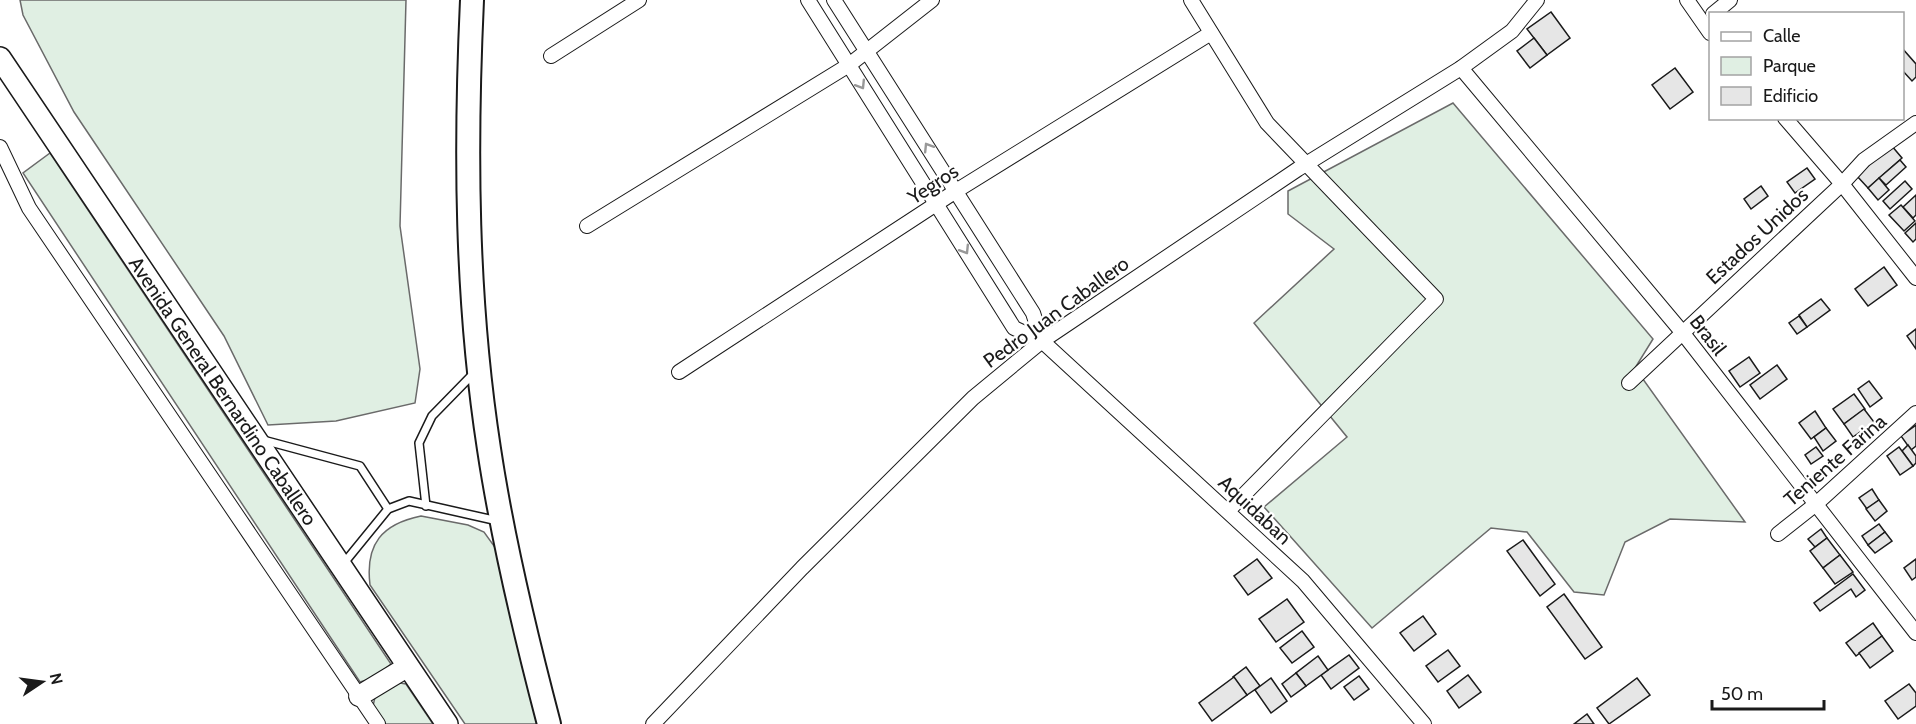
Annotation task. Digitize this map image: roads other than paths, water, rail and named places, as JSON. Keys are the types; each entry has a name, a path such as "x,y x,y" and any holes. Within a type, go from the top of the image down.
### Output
{"highway":[{"path":"472,0 467,184 478,369 501,522 516,595 549,724"}],"main road":[{"name":"Avenida General Bernardino Caballero","path":"0,58 447,724"},
{"path":"359,696 407,667"}],"street":[{"path":"551,56 639,0"},
{"path":"808,0 1014,328 1042,341"},
{"path":"834,0 1033,313 1042,341"},
{"path":"587,226 849,65 866,49 933,0"},
{"path":"1191,0 1268,123 1436,299 1228,511"},
{"name":"Pedro Juan Caballero","path":"653,724 801,568 973,398 1042,341 1306,164 1461,68 1512,31 1538,0"},
{"path":"1687,0 1709,21"},
{"path":"1718,12 1730,0"},
{"name":"Yegros","path":"679,372 956,191 1211,33"},
{"name":"Brasil","path":"1461,68 1682,332 1916,633"},
{"path":"1787,120 1842,184 1916,278"},
{"name":"Estados Unidos","path":"1629,383 1842,184 1864,160 1916,123"},
{"path":"0,147 29,208 378,724"},
{"name":"Aquidaban","path":"1042,341 1303,581 1424,724"},
{"name":"Teniente Farina","path":"1778,534 1816,504 1916,413"}],"lane":[{"path":"426,506 419,443 432,416 478,369"},
{"path":"254,437 360,466 388,509"},
{"path":"341,567 388,509 409,501 501,522"}]}
